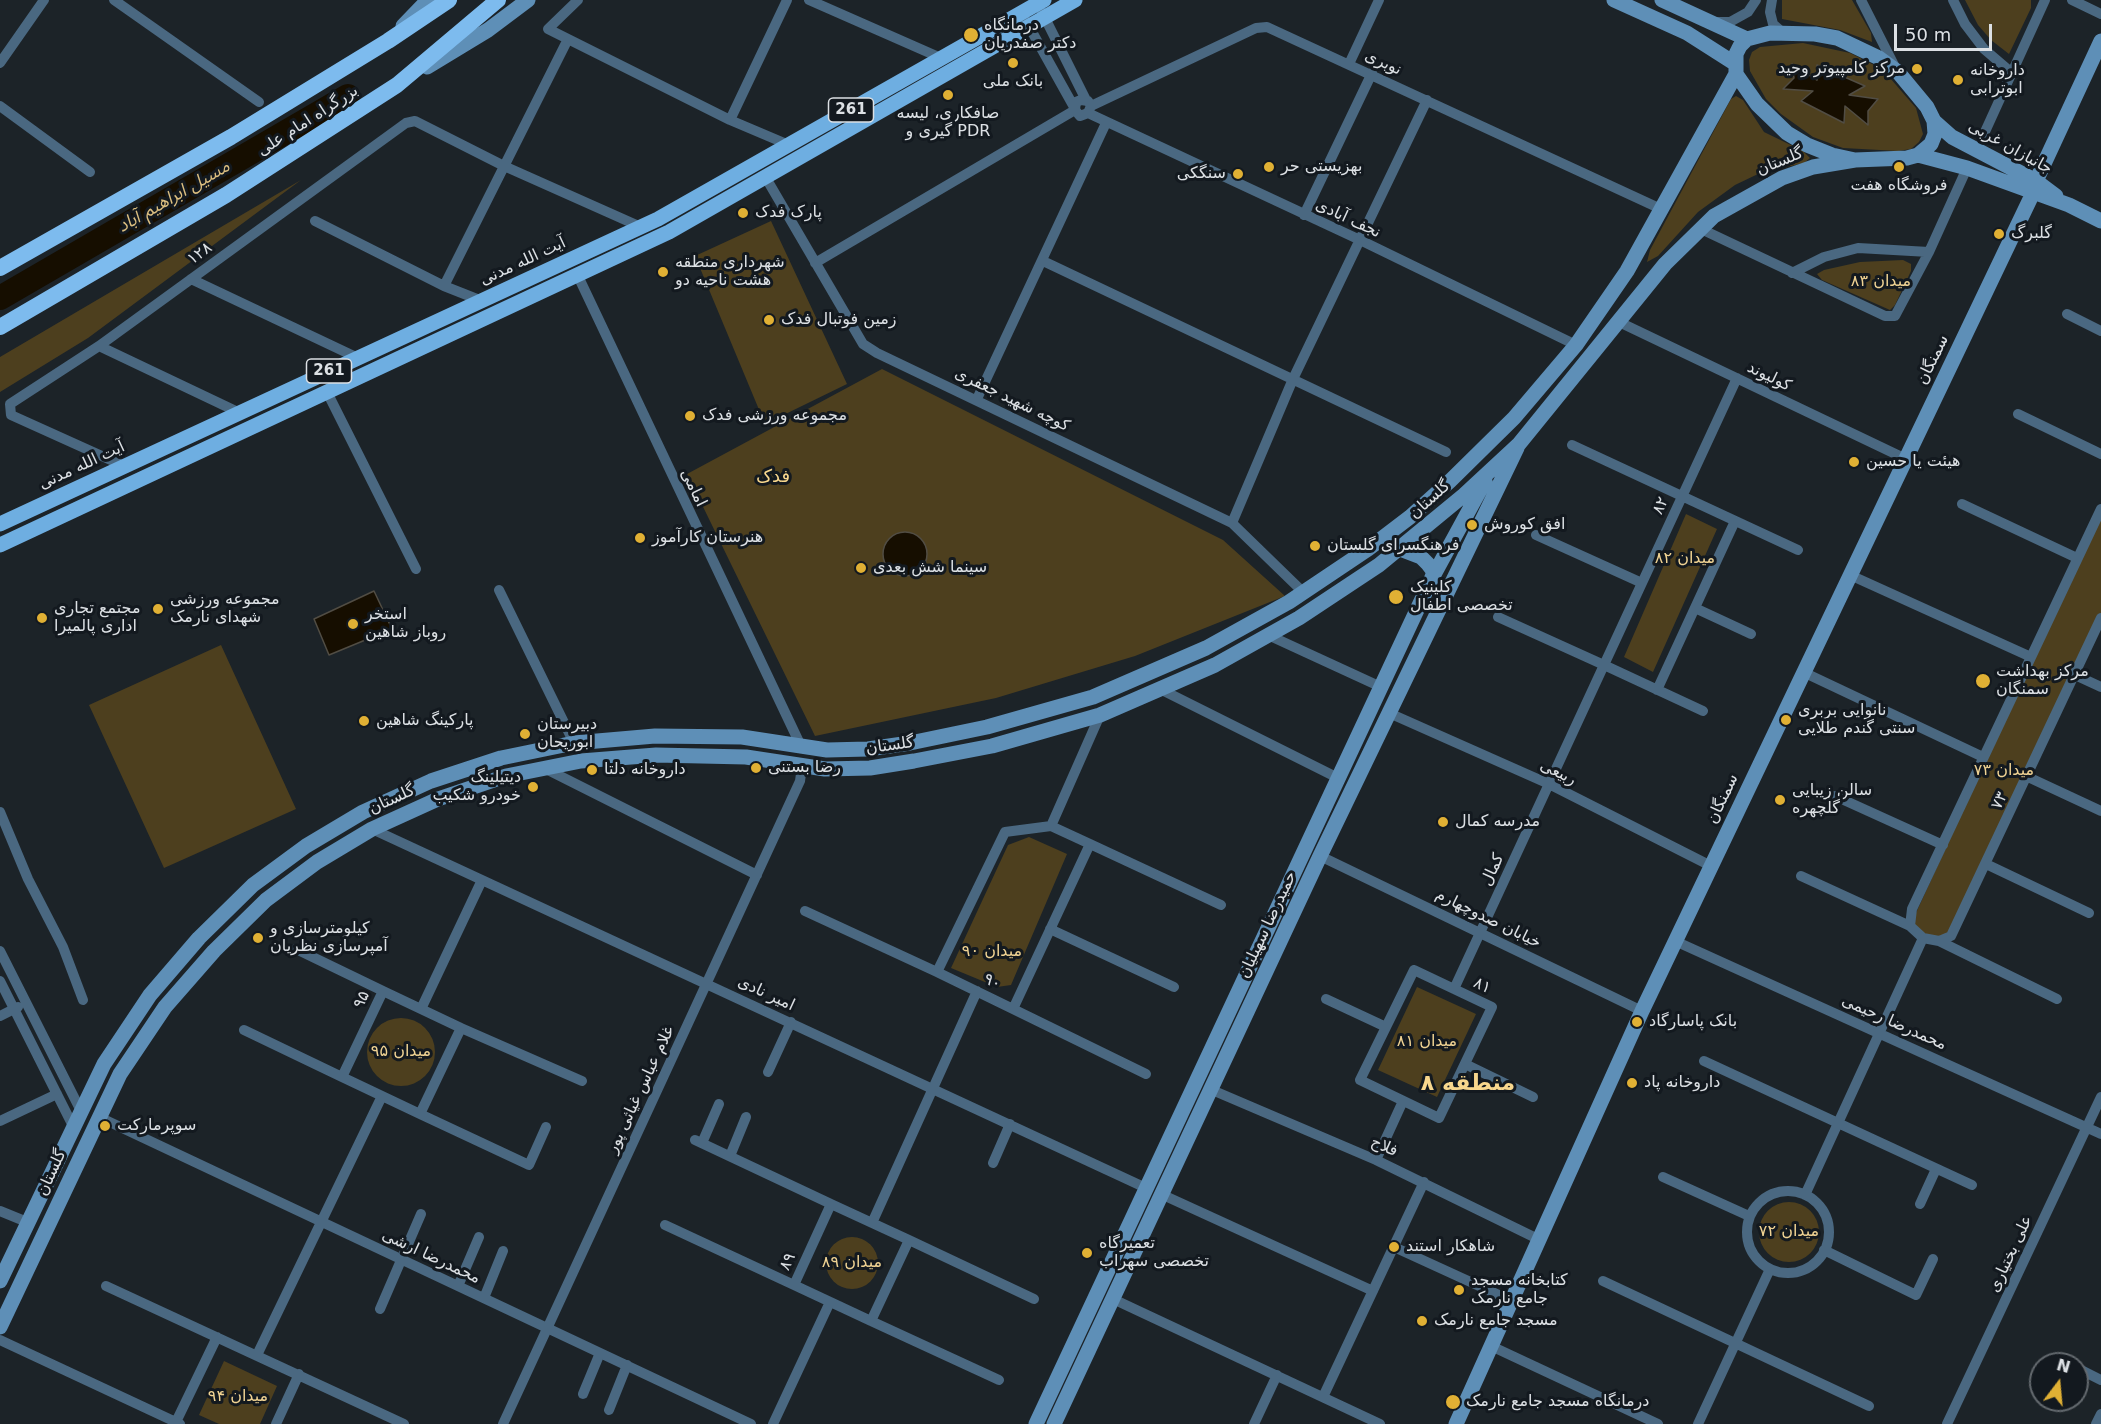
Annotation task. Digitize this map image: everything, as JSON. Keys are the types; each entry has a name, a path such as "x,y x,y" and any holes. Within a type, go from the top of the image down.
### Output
{"highway":[{"name":"بزرگراه امام علی","path":"0,268 231,137 388,41 449,0"},
{"name":"بزرگراه امام علی","path":"0,327 226,195 397,85 498,0"}],"main road":[{"path":"388,41 428,0"},
{"path":"397,85 488,30 528,0"},
{"name":"آیت الله مدنی","path":"0,524 641,227 1022,12 1076,0"},
{"path":"1614,0 1687,33 1735,68 1757,104 1787,133 1823,152 1855,160 1884,161 1918,155 1931,144 1935,134 1934,121"},
{"path":"1662,0 1747,39"},
{"name":"آیت الله مدنی","path":"578,276 669,232 1029,27 1042,7"},
{"name":"جانبازان غربی","path":"1747,39 1782,32 1837,38 1859,47 1898,72 1927,107 1934,121 1952,137 2034,187 2101,221"},
{"name":"گلستان","path":"0,1281 104,1064 150,995 199,938 253,885 306,846 363,812 431,781 501,758 574,743 655,736 742,737 800,744 827,750 868,749 987,727 1074,703 1206,648 1303,592 1410,517 1514,418 1576,345 1627,271 1662,209 1735,68 1736,54 1747,39"},
{"name":"سمنگان","path":"1456,1424 1642,1011 2034,187 2101,41"},
{"name":"جانبازان غربی","path":"1918,155 2034,187"},
{"name":"گلستان","path":"0,1327 120,1074 165,1007 213,951 266,900 317,862 372,829 438,799 506,776 581,761 656,755 746,757 802,767 870,768 914,762 992,746 1100,715 1215,665 1299,618 1400,549 1455,502 1493,465 1519,444 1665,264 1714,216 1747,195 1782,178 1813,167 1855,160"},
{"path":"570,260 578,276"},
{"name":"261","path":"0,545 578,276"},
{"name":"حمیدرضا سهیلیان","path":"1054,1424 1320,856 1519,444"},
{"path":"1485,446 1493,465"},
{"name":"حمیدرضا سهیلیان","path":"1036,1424 1431,580 1493,465"},
{"path":"1400,549 1420,557 1428,564 1434,572 1431,580"},
{"path":"1381,687 1398,694"},
{"path":"1372,706 1389,713"},
{"path":"800,744 802,767"},
{"path":"1338,778 1354,787"},
{"path":"1305,848 1320,856"},
{"path":"1195,1083 1212,1090"},
{"path":"81,1111 99,1117"},
{"path":"73,1126 99,1117"},
{"path":"1146,1188 1163,1195"},
{"path":"1098,1292 1113,1299"}],"street":[{"path":"0,63 44,0"},
{"path":"114,0 259,102"},
{"path":"578,0 548,29 730,120 789,145"},
{"path":"730,120 787,0"},
{"path":"809,0 941,58"},
{"path":"1349,64 1379,0"},
{"path":"1710,22 1730,22 1748,12 1756,0"},
{"path":"1772,0 1770,12 1773,24 1782,32"},
{"path":"1861,0 1898,72"},
{"path":"1953,0 1965,24 1984,49 2012,73"},
{"path":"1984,134 2045,0"},
{"path":"2072,0 2101,14"},
{"path":"1042,7 1088,106"},
{"path":"815,263 1075,109 1022,12"},
{"name":"نوبری","path":"1088,106 1256,28 1276,29 1662,209"},
{"path":"444,286 568,39"},
{"path":"1304,215 1372,74"},
{"path":"1232,523 1293,379 1427,100"},
{"path":"0,106 90,172"},
{"name":"نجف آبادی","path":"1075,109 1080,116 1088,106 1106,123 1360,240 1576,345"},
{"name":"۱۲۸","path":"124,466 11,415 10,404 99,346 410,121 415,121 504,166"},
{"path":"977,399 1106,123"},
{"path":"504,166 641,227"},
{"path":"1701,229 1885,316 1895,316 1929,252 1967,168"},
{"name":"کوچه شهید جعفری","path":"766,178 863,344 877,353 1232,523 1303,592"},
{"path":"315,221 444,286 482,301"},
{"path":"1792,273 1824,257 1858,248 1929,252"},
{"path":"1043,261 1446,452"},
{"name":"امامی","path":"578,276 800,744"},
{"path":"191,279 358,358"},
{"path":"2067,314 2101,331"},
{"name":"کولیوند","path":"1619,322 1905,459"},
{"path":"99,346 240,413"},
{"path":"1572,445 1682,496 1737,378"},
{"path":"328,394 416,569"},
{"path":"2018,414 2101,454"},
{"name":"۸۲","path":"1604,665 1682,496 1798,550"},
{"path":"1962,504 2077,558"},
{"path":"1910,926 1912,909 2101,509"},
{"path":"1657,690 1735,521"},
{"path":"1536,535 1642,583"},
{"path":"1850,575 2031,657"},
{"path":"499,590 574,743"},
{"path":"1695,608 1751,634"},
{"path":"1498,617 1703,711"},
{"name":"۷۳","path":"1939,941 1951,936 2028,777 2101,618"},
{"path":"1268,635 1381,687"},
{"name":"کمال","path":"1454,989 1604,665"},
{"path":"1803,672 1983,758"},
{"path":"2075,675 2101,687"},
{"path":"1160,689 1338,778"},
{"name":"ربیعی","path":"1389,713 1549,784 1711,866"},
{"path":"1051,826 1100,715"},
{"name":"غلام عباس غیاثی ‌پور","path":"503,1424 800,781 802,767"},
{"path":"546,769 757,875"},
{"path":"2028,777 2101,811"},
{"path":"1835,796 1942,845"},
{"path":"0,812 28,879 63,947 83,1000"},
{"path":"937,972 1005,832 1051,826 1221,905"},
{"name":"امیر نادی","path":"372,829 935,1088 1146,1188"},
{"name":"۹۰","path":"805,911 1013,1009 1090,844"},
{"name":"خیابان صدوچهارم","path":"1320,856 1642,1011"},
{"path":"1986,864 2089,913"},
{"path":"1802,876 1910,926 1923,938 1939,941 2057,999"},
{"path":"422,1009 482,880"},
{"path":"1050,929 1174,987"},
{"path":"1805,1195 1836,1123 1923,938"},
{"name":"محمدرضا رحیمی","path":"1675,941 2101,1134"},
{"path":"296,949 383,991"},
{"path":"0,951 81,1111"},
{"name":"۸۱","path":"1414,970 1454,989 1492,1007 1438,1118 1360,1080 1414,970"},
{"path":"0,981 73,1126"},
{"name":"۹۵","path":"342,1077 383,991 582,1081"},
{"path":"872,1223 977,991"},
{"path":"1326,999 1386,1027"},
{"path":"0,1016 26,1004"},
{"path":"1013,1009 1146,1074"},
{"path":"768,1072 791,1023"},
{"path":"420,1114 461,1028"},
{"path":"244,1030 529,1165 546,1127"},
{"path":"1704,1061 1972,1185"},
{"path":"1465,1064 1533,1097"},
{"name":"فلاح","path":"1212,1090 1376,1160 1540,1240"},
{"path":"0,1121 57,1094"},
{"path":"257,1355 382,1096"},
{"name":"علی بختیاری","path":"1947,1424 2101,1097"},
{"path":"1376,1160 1403,1101"},
{"path":"719,1104 699,1141 1034,1299"},
{"name":"محمدرضا ارشی","path":"99,1117 752,1424"},
{"path":"730,1156 746,1118"},
{"path":"993,1163 1010,1124"},
{"path":"1920,1204 1936,1169"},
{"path":"1663,1177 1749,1216"},
{"path":"1323,1397 1424,1182"},
{"path":"1792,1191 1805,1195 1816,1202 1828,1225 1828,1238 1824,1250 1807,1268 1795,1272 1770,1269 1760,1262 1748,1241 1749,1216 1756,1205 1773,1194 1792,1191"},
{"path":"1163,1195 1373,1291"},
{"name":"۸۹","path":"831,1204 794,1285 999,1380"},
{"path":"0,1210 27,1222"},
{"path":"380,1309 421,1214"},
{"path":"665,1225 794,1285"},
{"path":"458,1286 479,1237"},
{"path":"872,1321 909,1240"},
{"path":"1394,1247 1512,1301"},
{"path":"1824,1250 1916,1295 1933,1259"},
{"path":"484,1299 503,1251"},
{"path":"1698,1424 1770,1269"},
{"path":"1603,1281 1869,1406"},
{"path":"106,1286 404,1424"},
{"path":"1113,1299 1380,1424"},
{"path":"773,1424 830,1302"},
{"path":"0,1340 178,1423 217,1337"},
{"path":"1491,1346 1658,1424"},
{"path":"582,1394 600,1353"},
{"path":"609,1410 627,1365"},
{"path":"276,1424 298,1374"},
{"path":"1254,1424 1277,1375"},
{"path":"2096,1424 2101,1414"}],"green space":[{"path":"1782,0 1852,0 1871,33 1872,42 1840,30 1782,19"},
{"path":"1965,0 2031,0 2031,8 2009,54 1991,40 1978,25"},
{"path":"1803,43 1850,53 1874,65 1890,78 1916,108 1923,134 1919,142 1911,149 1898,151 1843,148 1813,137 1781,114 1766,99 1750,71 1749,60 1752,52 1760,47"},
{"path":"1736,96 1743,100 1764,132 1803,151 1810,158 1804,163 1758,174 1735,185 1698,212 1658,256 1647,262 1650,250 1731,99"},
{"path":"301,180 88,338 0,392 0,357"},
{"name":"زمین فوتبال فدک","path":"771,221 847,384 765,424 695,256"},
{"name":"میدان ۸۳","path":"1903,260 1911,264 1911,271 1895,305 1890,310 1822,280 1817,274 1824,270 1860,262"},
{"path":"882,369 1223,540 1285,596 1135,656 996,698 815,736 687,474"},
{"name":"میدان ۷۳","path":"2101,509 2101,618 1951,936 1938,941 1910,926"},
{"name":"میدان ۸۲","path":"1686,514 1717,529 1653,672 1624,657"},
{"path":"221,645 296,809 164,868 89,705"},
{"name":"میدان ۹۰","path":"1029,837 1067,854 1011,985 997,987 951,968 1008,845"},
{"name":"میدان ۸۱","path":"1417,987 1476,1014 1437,1097 1378,1070"},
{"name":"میدان ۹۵","path":"401,1018 414,1021 425,1028 432,1039 435,1052 432,1065 425,1076 414,1083 401,1086 388,1083 377,1076 370,1065 367,1052 370,1039 377,1028 388,1021"},
{"name":"میدان ۷۲","path":"1783,1202 1795,1202 1806,1207 1814,1215 1819,1232 1817,1244 1806,1257 1795,1262 1783,1262 1772,1257 1764,1249 1759,1238 1759,1226 1764,1215 1772,1207"},
{"name":"میدان ۸۹","path":"847,1237 857,1237 871,1244 878,1263 871,1282 857,1289 847,1289 837,1285 830,1278 826,1268 826,1258 830,1248 837,1241"},
{"name":"میدان ۹۴","path":"224,1361 277,1386 260,1424 219,1424 199,1415"}],"shaded area":[{"path":"1792,64 1817,80 1817,65 1865,86 1849,95 1878,99 1868,111 1868,125 1845,106 1844,123 1801,101 1813,91 1783,89 1794,78"},
{"path":"905,532 914,533 921,538 926,545 926,563 921,570 914,575 905,576 896,575 889,570 884,563 883,554 884,545 889,538 896,533"},
{"name":"استخر روباز شاهین","path":"374,591 392,629 329,655 314,619"}],"waterway":[{"name":"مسیل ابراهیم آباد","path":"0,298 348,96"}],"place":[{"name":"درمانگاه دکتر صفدریان","path":"971,35"},
{"name":"بانک ملی","path":"1013,63"},
{"name":"مرکز کامپیوتر وحید","path":"1917,69"},
{"name":"داروخانه ابوترابی","path":"1958,80"},
{"name":"صافکاری، لیسه گیری و PDR","path":"948,95"},
{"name":"بهزیستی حر","path":"1269,167"},
{"name":"فروشگاه هفت","path":"1899,167"},
{"name":"سنگکی","path":"1238,174"},
{"name":"پارک فدک","path":"743,213"},
{"name":"گلبرگ","path":"1999,234"},
{"name":"شهرداری منطقه هشت ناحیه دو","path":"663,272"},
{"name":"زمین فوتبال فدک","path":"769,320"},
{"name":"مجموعه ورزشی فدک","path":"690,416"},
{"name":"هیئت یا حسین","path":"1854,462"},
{"name":"افق کوروش","path":"1472,525"},
{"name":"هنرستان کارآموز","path":"640,538"},
{"name":"فرهنگسرای گلستان","path":"1315,546"},
{"name":"سینما شش بعدی","path":"861,568"},
{"name":"کلینیک تخصصی اطفال","path":"1396,597"},
{"name":"مجموعه ورزشی شهدای نارمک","path":"158,609"},
{"name":"مجتمع تجاری اداری پالمیرا","path":"42,618"},
{"name":"استخر روباز شاهین","path":"353,624"},
{"name":"مرکز بهداشت سمنگان","path":"1983,681"},
{"name":"نانوایی بربری سنتی گندم طلایی","path":"1786,720"},
{"name":"پارکینگ شاهین","path":"364,721"},
{"name":"دبیرستان ابوریحان","path":"525,734"},
{"name":"رضا بستنی","path":"756,768"},
{"name":"داروخانه دلتا","path":"592,770"},
{"name":"دیتیلینگ خودرو شکیب","path":"533,787"},
{"name":"سالن زیبایی گلچهره","path":"1780,800"},
{"name":"مدرسه کمال","path":"1443,822"},
{"name":"کیلومترسازی و آمپرسازی نظریان","path":"258,938"},
{"name":"بانک پاسارگاد","path":"1637,1022"},
{"name":"داروخانه پاد","path":"1632,1083"},
{"name":"سوپرمارکت","path":"105,1126"},
{"name":"شاهکار استند","path":"1394,1247"},
{"name":"تعمیرگاه تخصصی سهراب","path":"1087,1253"},
{"name":"کتابخانه مسجد جامع نارمک","path":"1459,1290"},
{"name":"مسجد جامع نارمک","path":"1422,1321"},
{"name":"درمانگاه مسجد جامع نارمک","path":"1453,1402"}],"district":[{"name":"فدک","path":"773,477"},
{"name":"منطقه ۸","path":"1468,1084"}]}
